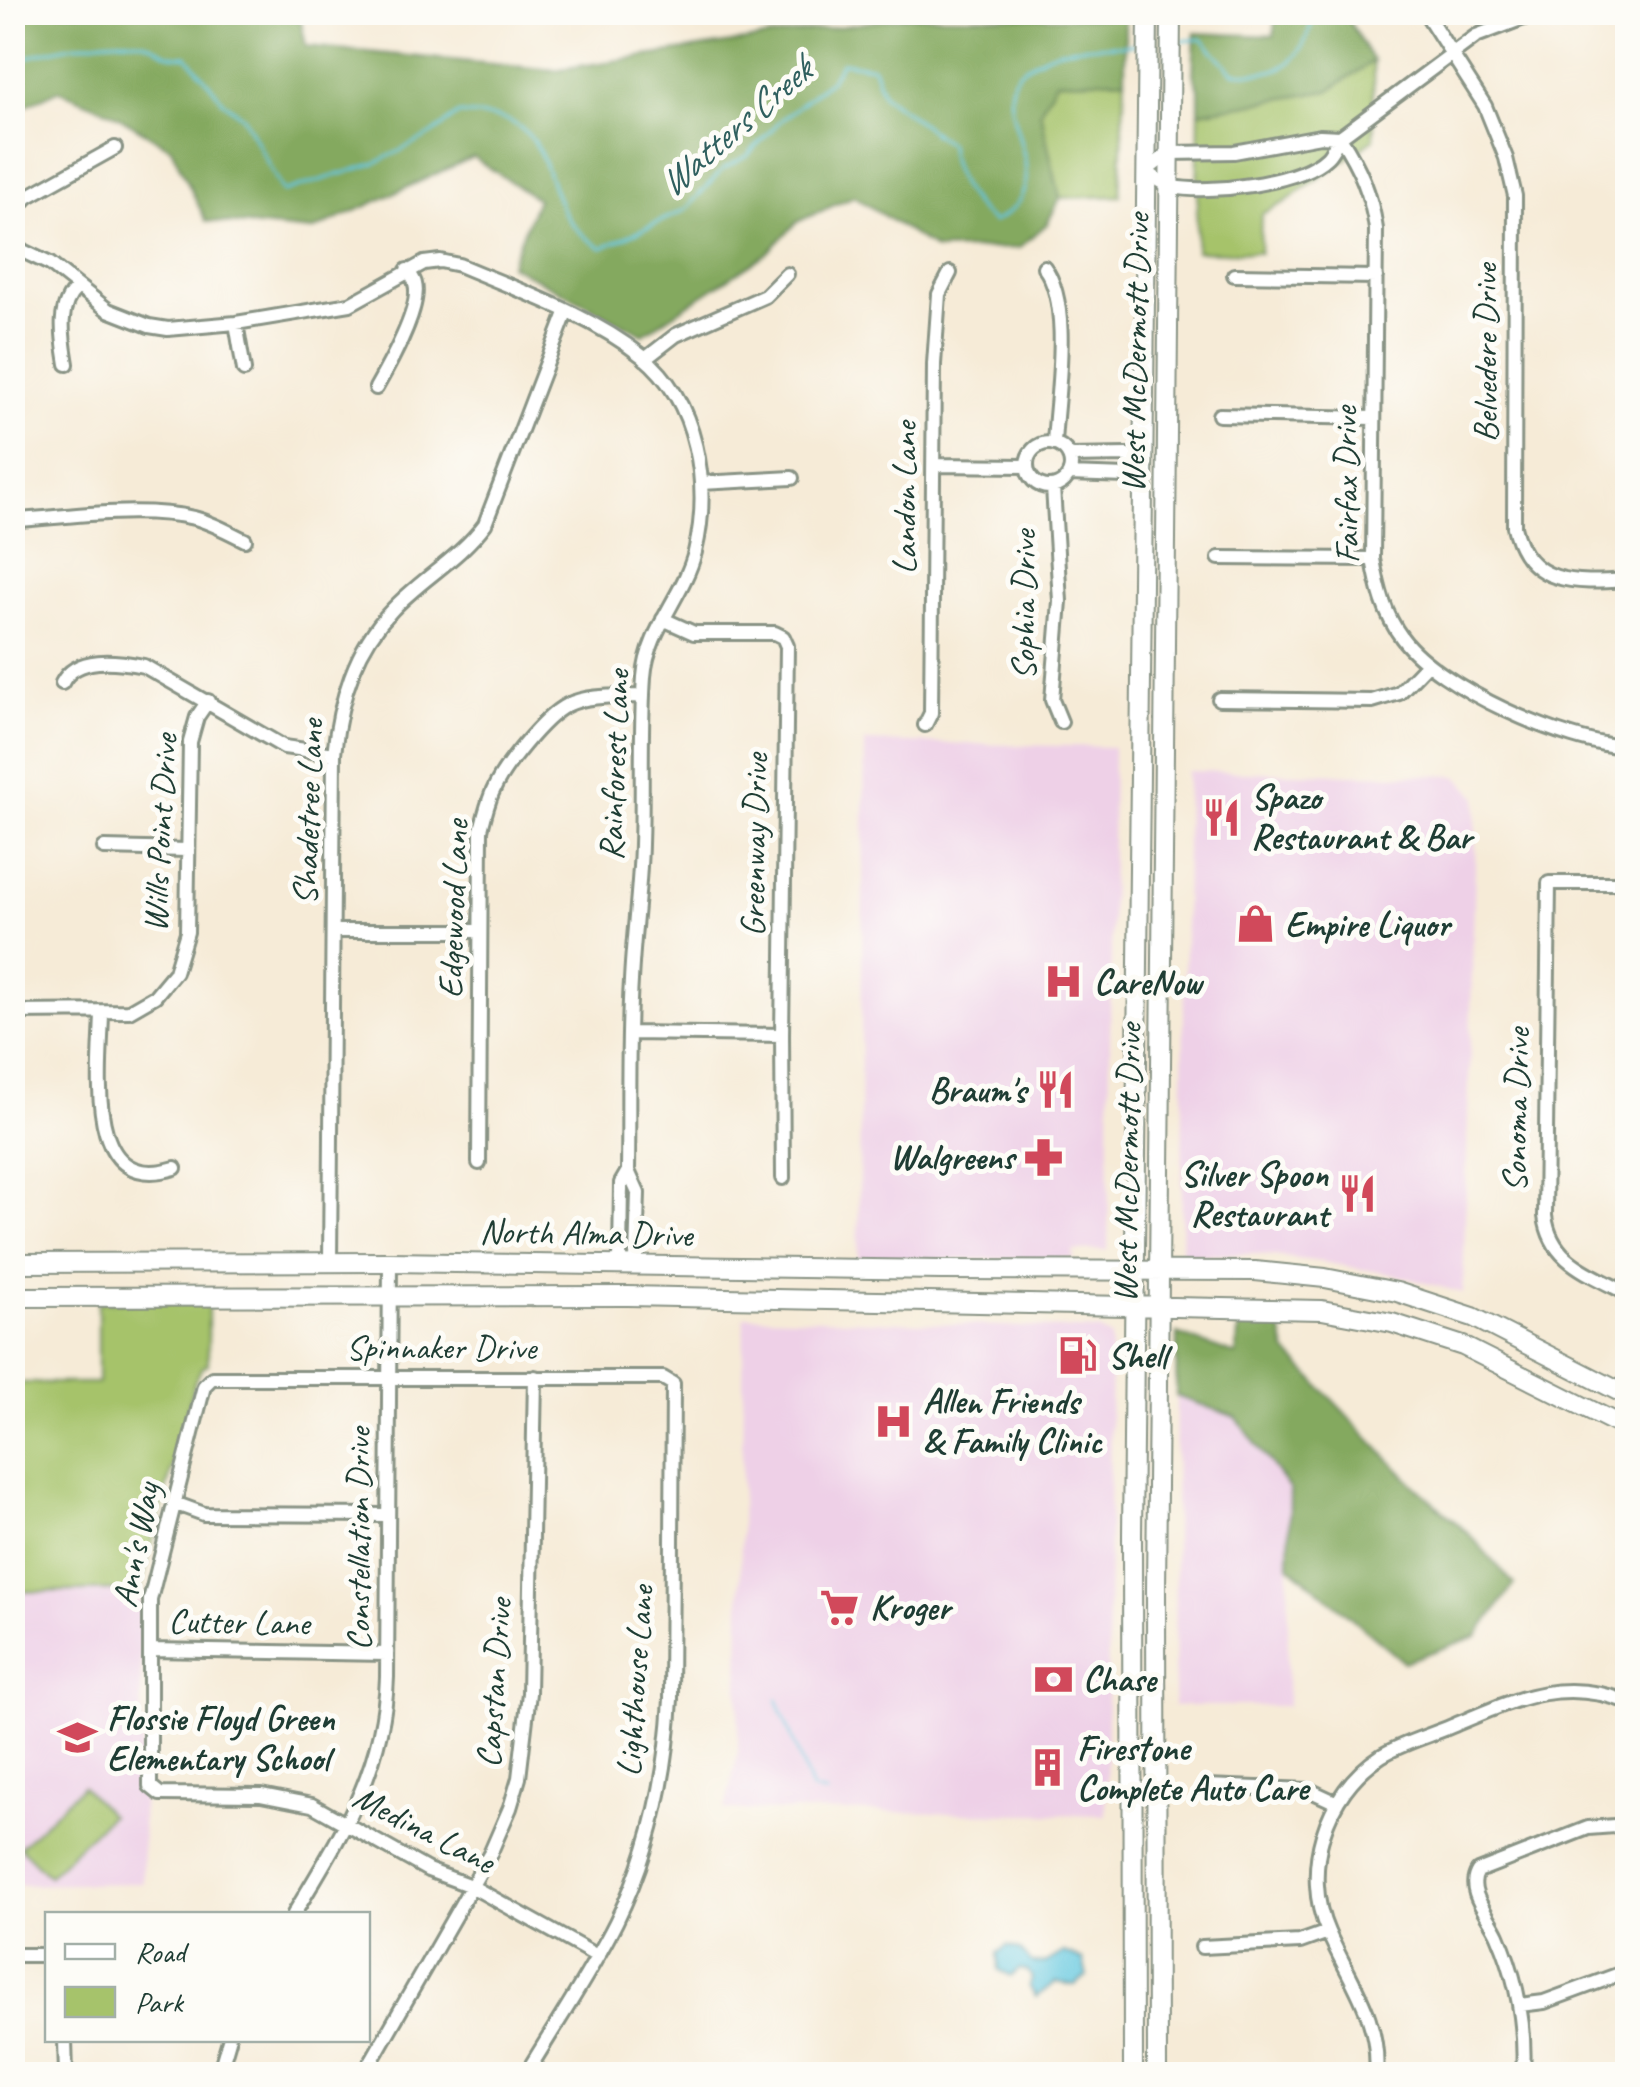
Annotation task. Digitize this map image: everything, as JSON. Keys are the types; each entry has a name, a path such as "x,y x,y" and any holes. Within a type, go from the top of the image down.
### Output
{"main road":[{"name":"West McDermott Drive","path":"1133,2074 1132,1590 1148,12"},
{"name":"West McDermott Drive","path":"1157,2074 1158,1269 1171,12"},
{"path":"1143,467 1166,467"},
{"path":"1139,790 1162,791"},
{"path":"1138,1008 1161,1012"},
{"name":"North Alma Drive","path":"12,1262 1255,1270 1397,1292 1473,1317 1628,1396"},
{"path":"628,1266 628,1296"},
{"name":"North Alma Drive","path":"12,1297 628,1296 1322,1310 1392,1323 1463,1346 1628,1429"},
{"path":"1132,1590 1156,1591"}],"street":[{"name":"Belvedere Drive","path":"1425,12 1493,123 1515,196 1514,527 1518,544 1531,564 1556,577 1581,583 1628,580"},
{"path":"1340,138 1320,136 1234,152 1170,153 1146,170 1169,187 1221,188 1260,184 1306,169 1326,158 1340,138 1476,36 1521,18 1551,12"},
{"name":"Fairfax Drive","path":"1340,138 1369,188 1376,229 1372,559 1386,612 1402,639 1426,665 1532,722 1590,742 1628,747"},
{"path":"12,214 27,197 116,148"},
{"name":"Rainforest Lane","path":"12,246 50,264 108,310 168,329 350,304 424,263 459,265 599,327 645,358 669,388 686,418 698,456 700,524 693,557 646,658 641,845 631,982 628,1170 621,1184 620,1257 628,1266"},
{"path":"1044,268 1056,283 1062,352 1054,444"},
{"path":"376,388 393,357 416,297 415,282 407,270"},
{"name":"Landon Lane","path":"925,724 931,713 934,364 940,294 950,272"},
{"path":"645,358 676,335 765,296 787,274"},
{"path":"1234,275 1376,277"},
{"path":"67,364 62,334 64,311 71,292 77,288"},
{"name":"Shadetree Lane","path":"330,1263 334,754 338,712 355,668 378,627 394,608 468,546 485,524 566,312"},
{"path":"236,322 244,370"},
{"path":"1219,416 1374,418"},
{"path":"1054,444 1069,456 1127,455 1143,467 1127,476 1069,474 1053,487 1038,484 1027,466 1036,447 1054,444"},
{"path":"1069,456 1069,474"},
{"path":"934,465 1027,466"},
{"path":"701,483 792,478"},
{"name":"Sophia Drive","path":"1053,487 1060,601 1052,700 1062,722"},
{"path":"12,521 172,514 198,519 244,540"},
{"path":"1219,558 1372,559"},
{"name":"Greenway Drive","path":"663,619 694,633 775,633 786,641 783,1178"},
{"path":"1219,699 1372,700 1399,693 1426,665"},
{"path":"62,684 66,674 80,666 144,666 284,747 334,754"},
{"name":"Edgewood Lane","path":"479,1163 481,830 492,792 501,776 566,705 596,697 643,696"},
{"name":"Wills Point Drive","path":"12,1012 129,1011 166,986 175,972 187,932 190,742 196,717 208,701"},
{"path":"104,848 187,850"},
{"name":"Sonoma Drive","path":"1628,883 1548,884 1545,1216 1548,1236 1560,1254 1628,1294"},
{"path":"334,931 478,931"},
{"path":"102,1014 101,1111 107,1140 129,1166 154,1174 175,1168"},
{"path":"630,1033 782,1035"},
{"name":"Constellation Drive","path":"295,1912 348,1824 383,1730 390,1262"},
{"name":"Spinnaker Drive","path":"212,1378 534,1377 670,1381"},
{"name":"Capstan Drive","path":"364,2074 471,1886 510,1808 526,1736 534,1377"},
{"name":"Ann's Way","path":"152,1790 149,1782 153,1579 204,1386 212,1378"},
{"name":"Lighthouse Lane","path":"526,2074 597,1956 637,1871 658,1800 668,1740 675,1392 670,1381"},
{"path":"174,1503 204,1514 388,1515"},
{"name":"Cutter Lane","path":"150,1650 387,1654"},
{"path":"1376,2074 1376,2034 1355,1982 1328,1932 1316,1877 1320,1846 1337,1803 1364,1770 1383,1756 1511,1702 1562,1689 1606,1694 1628,1702"},
{"path":"1206,1786 1308,1790 1337,1803"},
{"name":"Medina Lane","path":"152,1790 160,1794 261,1795 312,1805 428,1870 471,1886 597,1956"},
{"path":"1523,2074 1520,2005 1500,1941 1474,1891 1475,1875 1588,1828 1628,1825"},
{"path":"1202,1947 1300,1942 1328,1932"},
{"path":"12,1955 45,1955"},
{"path":"1520,2005 1544,2002 1628,1970"},
{"path":"65,2042 66,2074"},
{"path":"219,2074 228,2042"}],"shaded area":[{"path":"865,742 1113,747 1108,1250 1073,1251 1073,1259 858,1259"},
{"path":"1187,771 1457,776 1477,796 1463,1293 1396,1275 1322,1262 1256,1254 1181,1255"},
{"path":"744,1316 1098,1330 1111,1337 1106,1815 725,1810 738,1753"},
{"path":"1176,1396 1236,1416 1290,1490 1287,1706 1174,1706"},
{"name":"Flossie Floyd Green Elementary School","path":"140,1590 143,1883 13,1885 12,1592"}],"green space":[{"path":"13,12 299,13 306,46 554,70 909,16 1125,18 1125,79 1056,81 1040,111 1060,198 1047,224 1019,248 936,250 854,196 797,222 767,253 643,334 510,265 537,199 473,157 312,231 206,221 171,148 107,110 58,90 13,112"},
{"path":"1275,13 1344,13 1373,61 1328,91 1199,112 1199,88 1193,74 1195,33 1274,36"},
{"path":"1373,61 1374,139 1284,203 1261,214 1260,253 1196,251 1199,112 1328,91"},
{"path":"1125,79 1120,196 1060,198 1040,111 1056,81"},
{"path":"208,1301 208,1364 195,1380 140,1590 13,1592 12,1383 98,1383 98,1302"},
{"path":"1280,1323 1286,1351 1514,1584 1477,1636 1404,1662 1289,1565 1290,1490 1236,1417 1176,1396 1177,1334 1236,1355 1239,1324"},
{"path":"82,1786 110,1815 49,1876 20,1847"}],"water":[{"path":"1007,1946 1020,1950 1032,1963 1045,1963 1064,1952 1083,1960 1087,1976 1075,1985 1056,1982 1036,1997 1029,1986 1032,1978 1028,1971 1019,1969 1012,1976 999,1970 998,1953"}],"waterway":[{"name":"Watters Creek","path":"1180,41 1202,39 1233,72 1266,72 1278,69 1297,55 1315,12"},
{"name":"Watters Creek","path":"12,65 57,49 131,40 167,54 187,56 224,102 244,118 283,192 376,163 431,135 459,114 507,120 533,140 557,200 571,223 602,248 685,210 723,169 747,156 778,123 831,79 842,62 873,67 883,95 949,144 963,188 993,222 1014,207 1024,189 1023,149 1012,109 1011,91 1016,76 1036,60 1058,51 1142,44"},
{"path":"777,1699 812,1790 827,1794"}],"place":[{"name":"Spazo Restaurant & Bar","path":"1221,817"},
{"name":"Empire Liquor","path":"1255,924"},
{"name":"CareNow","path":"1064,982"},
{"name":"Braum's","path":"1056,1090"},
{"name":"Walgreens","path":"1044,1157"},
{"name":"Silver Spoon Restaurant","path":"1358,1194"},
{"name":"Shell","path":"1078,1356"},
{"name":"Allen Friends & Family Clinic","path":"893,1421"},
{"name":"Kroger","path":"840,1607"},
{"name":"Chase","path":"1053,1679"},
{"name":"Flossie Floyd Green Elementary School","path":"77,1738"},
{"name":"Firestone Complete Auto Care","path":"1047,1768"}]}
